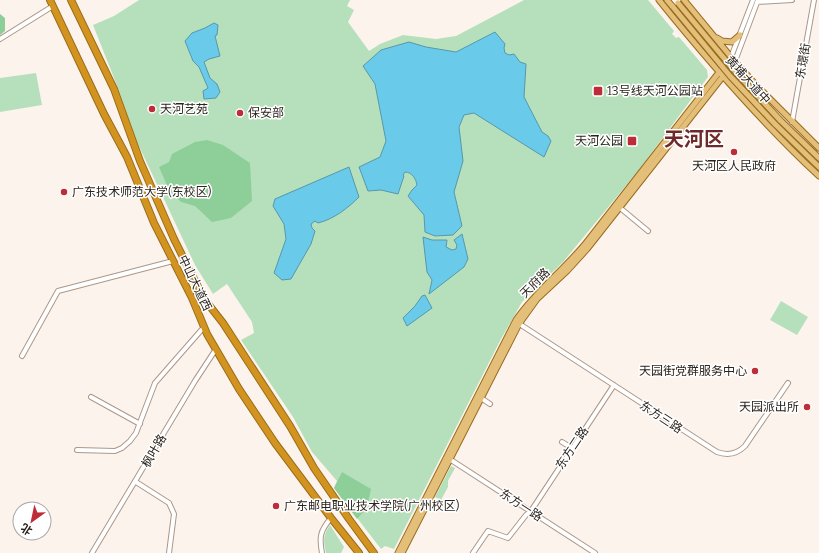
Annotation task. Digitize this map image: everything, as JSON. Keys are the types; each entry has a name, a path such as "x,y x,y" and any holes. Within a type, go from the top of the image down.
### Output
{"highway":[{"name":"中山大道西","path":"71,0 114,89 131,141 142,168 198,288 290,426 314,468 374,553"},
{"name":"中山大道西","path":"51,3 80,60 104,114 127,157 148,209 172,261 192,298 204,327 216,349 239,388 275,443 359,553"}],"main road":[{"path":"659,0 743,100 819,176"},
{"name":"黄埔大道中","path":"667,0 730,76 775,124 819,167"},
{"path":"684,0 758,87 819,148"},
{"name":"黄埔大道中","path":"677,1 733,70 780,120 819,158"},
{"path":"692,40 699,43 704,41 707,36 707,28"},
{"path":"715,37 722,41 730,42 736,40 740,35"},
{"name":"天府路","path":"402,553 517,322 533,297 575,257 618,207 733,59"},
{"path":"743,100 742,92 746,87 752,85 758,87"},
{"name":"天府路","path":"398,553 480,398 517,322"}],"street":[{"path":"756,1 792,0"},
{"name":"东璟街","path":"792,122 814,0"},
{"path":"733,59 740,35 756,1"},
{"path":"733,59 756,1"},
{"path":"0,38 51,3"},
{"path":"618,207 648,231"},
{"path":"22,356 58,292 172,261"},
{"name":"东方三路","path":"517,322 717,452 724,455 740,451 745,446 788,383"},
{"path":"77,450 115,451 122,448 132,438 140,424 155,383 204,327"},
{"name":"枫叶路","path":"92,553 216,349"},
{"name":"东方二路","path":"473,553 488,531 508,538 530,511 614,385"},
{"path":"91,397 140,424"},
{"path":"480,398 490,404"},
{"path":"562,442 572,448"},
{"name":"东方一路","path":"448,458 595,553"},
{"path":"136,482 169,503 174,514 169,553"},
{"path":"322,553 320,542 321,534 331,518"}],"green space":[{"name":"天河公园","path":"139,0 350,0 347,6 354,10 348,22 369,51 380,44 403,35 436,39 456,36 524,0 648,0 674,31 672,34 676,38 679,37 707,70 708,77 638,171 563,262 522,302 501,339 394,549 385,546 381,549 334,488 337,481 312,452 293,417 241,340 254,333 252,322 227,284 213,294 195,265 137,142 93,25 114,16"},
{"path":"0,14 5,18 5,31 0,35"},
{"path":"36,73 42,105 0,112 0,78"},
{"path":"207,140 223,145 250,163 252,201 231,218 212,222 195,206 181,202 169,190 159,167 169,162 172,154 195,142"},
{"path":"781,301 808,317 797,335 770,320"},
{"path":"451,466 455,468 448,481 448,487 441,500 435,497"},
{"path":"342,472 371,489 367,508 357,519 334,488"},
{"path":"330,525 344,547 341,553 326,553 324,538"}],"water":[{"path":"214,23 218,25 217,35 215,36 220,56 204,62 210,78 217,84 220,92 216,98 204,99 203,91 208,88 199,67 193,61 185,41 192,33"},
{"path":"495,32 505,44 505,53 509,55 514,54 520,62 526,64 524,97 542,132 548,136 551,141 544,157 474,113 464,115 459,127 463,161 454,192 462,226 453,235 435,236 425,232 424,215 408,196 417,185 415,178 410,173 405,172 403,175 404,176 398,194 381,190 368,191 359,167 380,157 386,141 375,84 363,66 381,50 409,42 426,47 456,52"},
{"path":"349,167 359,197 335,216 318,223 315,221 311,224 315,231 311,244 291,279 282,280 274,273 286,239 284,224 273,206 275,199"},
{"path":"462,234 468,259 464,267 429,294 432,280 427,272 423,237 432,240 447,240 446,247 452,250 456,249 457,245 454,240"},
{"path":"425,295 432,308 407,326 403,318 415,306 422,296"}],"place":[{"name":"13号线天河公园站","path":"598,91"},
{"name":"天河艺苑","path":"152,109"},
{"name":"保安部","path":"240,113"},
{"name":"天河公园","path":"632,141"},
{"name":"天河区人民政府","path":"734,152"},
{"name":"广东技术师范大学(东校区)","path":"64,192"},
{"name":"天园街党群服务中心","path":"755,371"},
{"name":"天园派出所","path":"807,407"},
{"name":"广东邮电职业技术学院(广州校区)","path":"276,506"}],"district":[{"name":"天河区","path":"694,139"}]}
